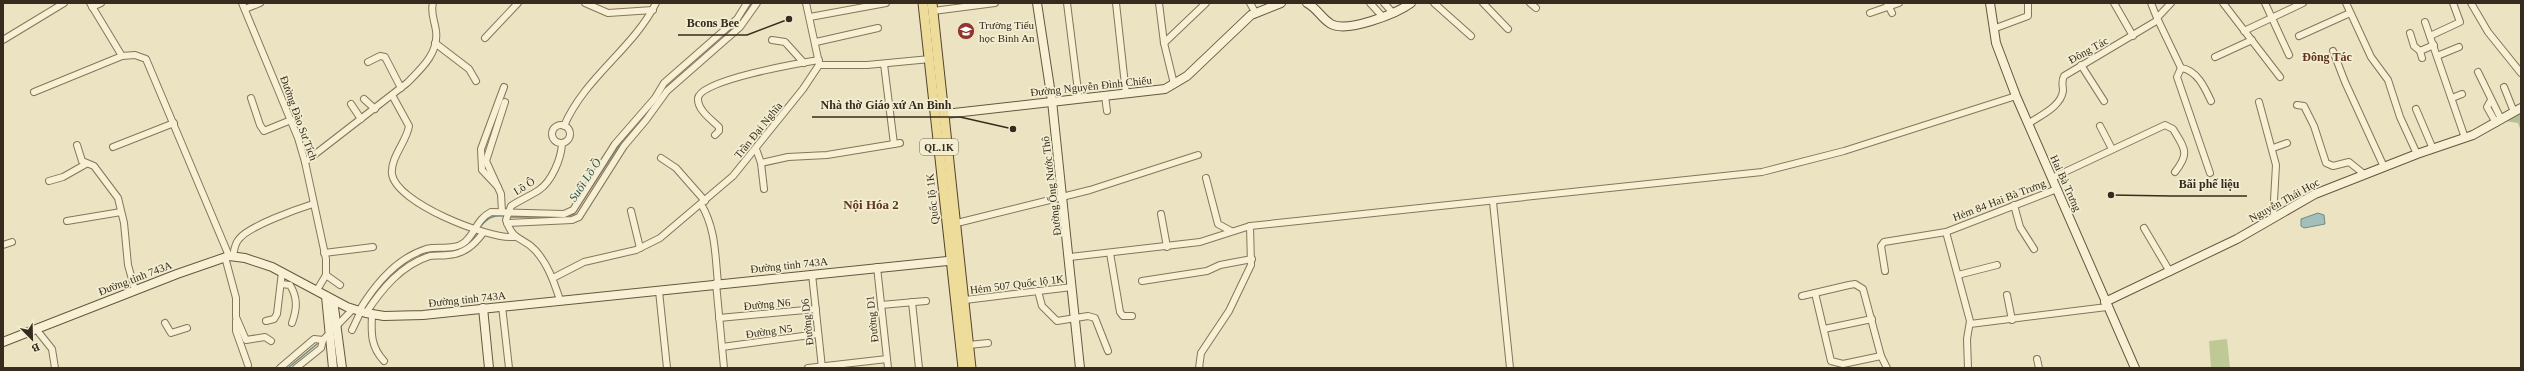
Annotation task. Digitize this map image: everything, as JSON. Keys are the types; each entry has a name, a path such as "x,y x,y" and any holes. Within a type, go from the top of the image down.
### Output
{"main road":[{"name":"Quốc lộ 1K","path":"923,3 930,59 957,223 955,260 965,300 971,368"},
{"name":"Quốc lộ 1K","path":"933,7 940,114 955,260 963,368"}],"street":[{"path":"3,40 64,3"},
{"path":"102,3 91,5 122,56"},
{"path":"243,6 260,3"},
{"path":"305,162 401,88 430,57 435,44 432,3"},
{"path":"485,38 518,3"},
{"path":"585,3 608,13 653,10"},
{"path":"562,144 555,142 552,133 557,126 564,126 583,92 648,19 656,3"},
{"path":"447,252 455,255 468,249 478,231 482,217 491,212 506,217 572,220 579,217 624,146 646,120 667,91 695,60 737,19 747,3"},
{"path":"506,217 564,214 573,210 615,144 654,98 664,82 740,27 757,3"},
{"path":"806,3 816,42 819,63"},
{"path":"810,17 848,6 886,3"},
{"path":"933,7 995,3"},
{"name":"Đường Ống Nước Thô","path":"1037,3 1052,101 1070,257 1080,368"},
{"path":"1067,3 1079,99"},
{"path":"1116,3 1126,94"},
{"path":"1159,3 1164,43 1174,84"},
{"path":"1164,43 1206,3"},
{"path":"1250,3 1255,12"},
{"name":"Đường Nguyễn Đình Chiểu","path":"940,114 1154,91 1174,84 1187,76 1255,12 1281,3"},
{"path":"1307,3 1318,6 1328,22 1341,27 1392,13 1411,3"},
{"path":"1370,3 1382,16"},
{"path":"1384,3 1392,13"},
{"path":"1434,3 1471,36"},
{"path":"1483,3 1508,29"},
{"path":"1530,3 1536,8"},
{"path":"1870,13 1888,5 1899,3"},
{"name":"Hai Bà Trưng","path":"1990,3 1993,29 2016,96 2106,305 2135,368"},
{"path":"1993,29 2028,16 2028,3"},
{"path":"2114,3 2133,36"},
{"path":"2151,3 2181,68 2178,76 2179,83 2202,144 2210,173"},
{"name":"Đông Tác","path":"2028,124 2058,103 2063,91 2062,80 2064,76 2133,36 2158,19 2171,3"},
{"path":"2223,3 2280,77"},
{"path":"2265,3 2290,55"},
{"path":"2244,31 2303,3"},
{"path":"2346,3 2371,57 2388,80 2400,117 2417,154"},
{"path":"2430,36 2460,22 2452,3"},
{"path":"2471,3 2488,32 2521,73"},
{"path":"1888,5 1892,13"},
{"name":"Đường Đào Sư Tích","path":"243,6 291,120 305,162 324,253 326,275"},
{"path":"2299,36 2350,13"},
{"path":"2424,22 2434,45 2465,138"},
{"path":"816,42 878,28"},
{"path":"2410,33 2414,46 2420,51 2422,58"},
{"path":"772,40 785,42 804,63"},
{"path":"2215,57 2252,40"},
{"path":"435,44 469,69 476,81"},
{"path":"2420,51 2434,45"},
{"path":"2437,56 2459,47"},
{"path":"2333,51 2345,82 2384,167"},
{"path":"34,92 122,56 135,55 146,59 229,257 236,298 236,331 248,365"},
{"path":"368,62 380,56 385,57 401,88"},
{"path":"715,135 719,131 719,127 707,116 698,101 698,97 703,90 727,80 804,63 884,64 930,59"},
{"name":"Trần Đại Nghĩa","path":"553,278 584,262 640,248 660,238 733,176 803,89 819,63"},
{"path":"761,163 897,143 884,64"},
{"path":"2081,65 2104,101"},
{"path":"2181,68 2189,70 2202,82 2211,101"},
{"path":"2478,72 2491,100 2498,121"},
{"path":"498,187 482,170 481,149 504,87"},
{"path":"2504,87 2517,110"},
{"path":"2452,98 2462,94"},
{"path":"392,95 409,126 392,172 395,181 411,200 478,231 504,238 514,236"},
{"path":"1105,96 1107,111"},
{"path":"1070,257 1110,254 1200,242 1250,226 1493,202 1770,171 1844,151 2016,96"},
{"path":"251,98 264,131 291,120"},
{"path":"364,99 375,109"},
{"path":"505,102 486,161 498,187 506,217 514,236 537,252 553,278 560,300"},
{"path":"2259,102 2273,148 2276,165 2273,218"},
{"path":"350,104 361,120"},
{"path":"2297,106 2304,106 2310,116 2326,163 2333,166 2349,162 2364,174"},
{"path":"2416,109 2433,149"},
{"name":"Nguyễn Thái Học","path":"2106,305 2237,239 2315,194 2417,154 2465,138 2517,110"},
{"path":"112,147 174,123"},
{"path":"2052,178 2165,125 2170,126 2182,145 2185,155 2184,161 2175,172"},
{"name":"Lồ Ô","path":"506,217 511,206 540,189 546,183 561,156 562,144 569,140 571,134 564,126"},
{"path":"2100,126 2112,149"},
{"path":"2273,148 2287,143"},
{"path":"77,145 80,158 86,164 94,166 113,189 118,198 128,265 135,290"},
{"path":"756,149 761,163 764,189"},
{"path":"957,223 1090,190 1198,155"},
{"path":"661,158 676,168 703,202 711,227 724,368"},
{"path":"49,181 60,178 86,164"},
{"path":"1206,178 1218,224 1231,232"},
{"name":"Hẻm 84 Hai Bà Trưng","path":"1970,324 1946,232 2057,189"},
{"path":"1493,202 1510,368"},
{"path":"229,257 237,242 243,235 288,213 313,204"},
{"path":"2014,205 2020,227 2034,249"},
{"path":"631,211 640,248"},
{"path":"67,220 121,212"},
{"path":"1161,214 1167,247"},
{"path":"1199,368 1201,353 1229,311 1245,279 1252,259 1250,226"},
{"path":"2144,228 2170,272"},
{"path":"352,330 362,312 401,272 431,256 447,252 465,242 478,231"},
{"path":"1885,272 1881,246 1884,242 1946,232"},
{"path":"3,246 12,242"},
{"path":"324,253 373,247"},
{"path":"1110,254 1120,312 1123,316 1132,316"},
{"name":"Đường tỉnh 743A","path":"3,342 135,290 229,257 258,262 282,272 333,300 362,312 412,316 659,291 717,283 955,260"},
{"path":"1142,281 1207,271 1220,265 1252,259"},
{"path":"1958,275 1998,265"},
{"name":"Đường D1","path":"877,268 888,368"},
{"path":"266,321 276,317 282,272"},
{"name":"Đường D6","path":"812,274 822,367"},
{"path":"317,290 326,275 340,284"},
{"path":"281,284 290,285 296,297 296,310 292,323"},
{"path":"1802,296 1849,285 1858,286 1865,292 1881,356 1887,368"},
{"name":"Hẻm 507 Quốc lộ 1K","path":"965,300 1072,287"},
{"path":"659,291 667,368"},
{"path":"1038,291 1042,306 1056,322 1088,316 1095,318 1108,351"},
{"path":"1815,293 1834,363 1843,364 1881,356"},
{"path":"2007,294 2012,320"},
{"path":"326,296 326,337 333,368"},
{"path":"333,300 342,368"},
{"path":"881,306 926,301"},
{"path":"912,302 919,368"},
{"path":"1968,368 1967,339 1970,324 2012,320 2106,305"},
{"path":"502,306 509,368"},
{"path":"483,308 489,368"},
{"name":"Đường N6","path":"719,318 816,309"},
{"path":"280,368 314,340 326,337 362,312"},
{"path":"362,312 376,352 384,361"},
{"path":"1824,329 1872,319"},
{"path":"237,320 246,340"},
{"path":"165,323 171,333 187,328"},
{"path":"36,328 52,349 55,368"},
{"name":"Đường N5","path":"722,347 818,334"},
{"path":"241,345 246,340 265,336 271,341"},
{"path":"296,368 321,348 326,337"},
{"path":"969,345 988,343"},
{"path":"808,368 858,365 887,359"},
{"path":"2037,359 2039,368"}],"green space":[{"path":"2521,111 2521,131 2518,123 2505,121"},
{"path":"2227,339 2230,368 2211,368 2209,341"}],"water":[{"path":"2318,213 2324,215 2325,224 2304,228 2301,226 2301,219"}],"waterway":[{"name":"Suối Lồ Ồ","path":"723,36 741,21 751,3"},
{"name":"Suối Lồ Ồ","path":"565,217 574,214 619,145 643,116"},
{"name":"Suối Lồ Ồ","path":"481,226 486,220 492,217 505,216"},
{"name":"Suối Lồ Ồ","path":"509,217 561,217"},
{"name":"Suối Lồ Ồ","path":"421,256 437,251 458,249 465,246 477,232"},
{"name":"Suối Lồ Ồ","path":"376,291 393,273 404,266"},
{"name":"Suối Lồ Ồ","path":"288,368 317,344"}],"place":[{"name":"Bcons Bee","path":"789,19"},
{"name":"Trường Tiểu học Bình An","path":"966,31"},
{"name":"Nhà thờ Giáo xứ An Bình","path":"1013,129"},
{"name":"Bãi phế liệu","path":"2111,195"}],"district":[{"name":"Đông Tác","path":"2327,57"},
{"name":"Nội Hóa 2","path":"871,204"}]}
